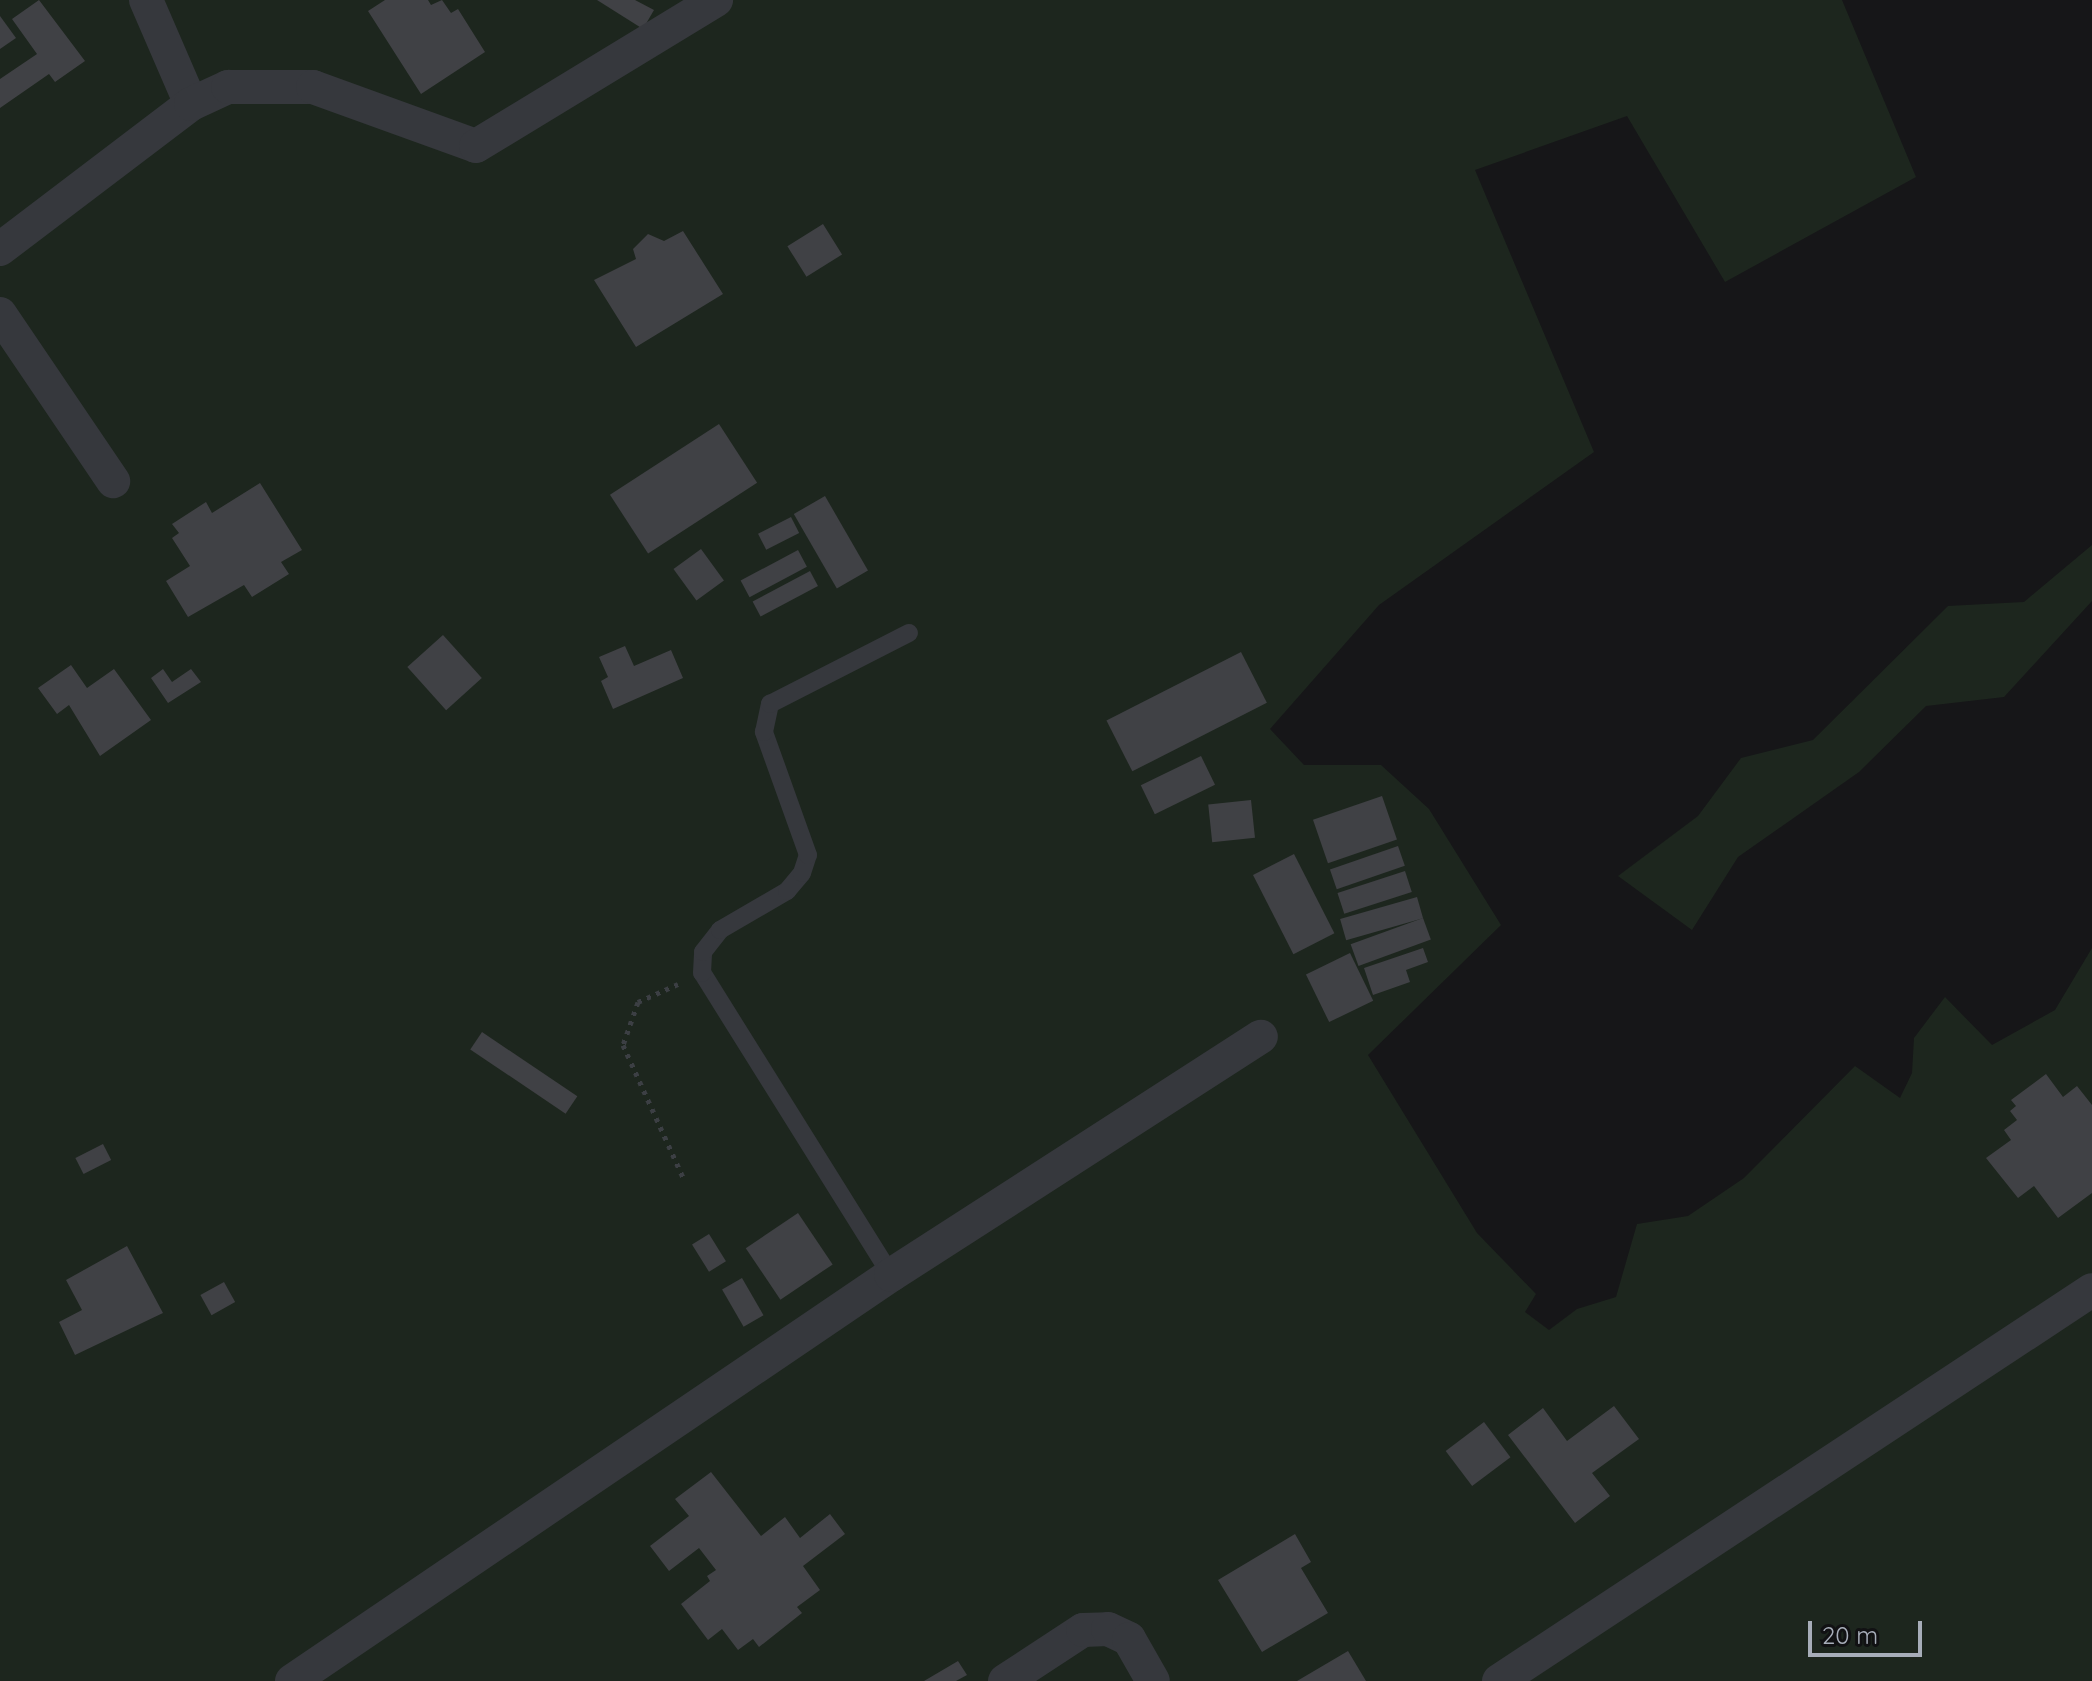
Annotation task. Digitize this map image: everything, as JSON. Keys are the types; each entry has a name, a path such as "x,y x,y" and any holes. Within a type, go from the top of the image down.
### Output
{"street":[{"path":"146,0 191,104"},
{"path":"0,249 191,104 228,87 313,87 476,146 540,112 716,0"},
{"path":"0,314 113,481"},
{"path":"292,1681 891,1275 1261,1037"},
{"path":"1499,1681 2092,1290"},
{"path":"1005,1681 1083,1630 1108,1629 1129,1639 1153,1681"}],"lane":[{"path":"891,1275 702,973 703,952 720,930 787,891 802,873 808,855 764,732 770,704 909,633"}],"path":[{"path":"683,1177 623,1045 638,1002 702,973"}],"shaded area":[{"path":"0,0 1842,0 1916,177 1725,282 1627,116 1475,170 1594,452 1379,605 1270,729 1304,765 1381,765 1429,809 1501,925 1368,1055 1477,1233 1536,1294 1525,1312 1549,1330 1577,1309 1616,1297 1637,1224 1688,1216 1744,1178 1855,1066 1900,1098 1912,1073 1914,1038 1945,997 1992,1045 2055,1010 2092,948 2092,1681 0,1681"},
{"path":"2092,545 2092,601 2004,697 1926,706 1859,772 1738,857 1692,930 1618,876 1698,816 1741,758 1813,740 1948,606 2024,602"}],"building":[{"path":"39,0 85,61 55,82 49,74 0,108 0,79 37,54 12,19"},
{"path":"385,0 428,0 431,5 442,0 451,13 458,9 485,52 421,94 368,11"},
{"path":"597,0 635,0 654,10 643,29"},
{"path":"0,16 16,38 0,49"},
{"path":"823,224 842,255 806,277 787,246"},
{"path":"683,231 723,294 636,347 594,280 636,259 633,249 648,234 664,241"},
{"path":"719,424 757,483 648,554 610,495"},
{"path":"260,483 302,550 281,562 289,574 252,597 244,585 188,617 166,581 190,566 172,538 179,533 172,524 206,502 212,513"},
{"path":"825,496 868,570 837,588 794,514"},
{"path":"791,517 799,533 766,550 758,534"},
{"path":"701,549 724,581 696,601 673,569"},
{"path":"798,550 807,567 750,597 741,581"},
{"path":"810,571 818,586 761,617 753,602"},
{"path":"443,635 482,678 446,710 407,667"},
{"path":"625,646 634,666 671,650 683,678 613,709 601,681 608,677 599,657"},
{"path":"1241,652 1267,703 1132,771 1106,721"},
{"path":"71,665 87,688 114,669 151,720 100,756 69,705 57,714 38,688"},
{"path":"163,669 172,682 191,669 201,682 168,703 151,678"},
{"path":"1201,756 1215,785 1155,814 1141,785"},
{"path":"1382,796 1397,839 1328,863 1313,820"},
{"path":"1251,800 1255,838 1212,842 1208,804"},
{"path":"1398,846 1405,866 1337,889 1330,869"},
{"path":"1294,854 1334,933 1293,954 1253,875"},
{"path":"1405,871 1412,892 1344,914 1337,893"},
{"path":"1417,897 1423,918 1346,940 1340,919"},
{"path":"1423,918 1431,940 1359,966 1351,944"},
{"path":"1423,948 1428,962 1406,970 1410,982 1373,995 1364,968"},
{"path":"1350,953 1373,1001 1329,1022 1306,974"},
{"path":"482,1032 577,1096 566,1114 470,1049"},
{"path":"2046,1074 2063,1097 2077,1086 2092,1105 2092,1193 2058,1218 2034,1186 2018,1198 1986,1158 2011,1140 2004,1130 2017,1120 2010,1111 2016,1106 2011,1100"},
{"path":"103,1144 111,1160 84,1174 75,1158"},
{"path":"798,1213 833,1264 780,1300 746,1248"},
{"path":"709,1234 726,1261 709,1272 692,1245"},
{"path":"127,1246 163,1313 75,1355 59,1322 82,1310 66,1280"},
{"path":"742,1278 764,1315 744,1327 722,1290"},
{"path":"224,1282 235,1302 212,1315 200,1295"},
{"path":"1614,1406 1639,1439 1592,1473 1610,1496 1575,1523 1508,1435 1543,1408 1567,1441"},
{"path":"1484,1422 1510,1457 1472,1486 1446,1451"},
{"path":"711,1472 761,1536 785,1517 800,1538 830,1514 845,1534 803,1566 820,1590 797,1607 802,1613 759,1647 753,1639 738,1650 722,1629 708,1640 681,1604 710,1581 707,1576 716,1570 699,1548 669,1571 650,1546 689,1516 675,1499"},
{"path":"1295,1534 1311,1562 1301,1568 1328,1613 1262,1652 1218,1580"},
{"path":"1348,1651 1366,1681 1297,1681"},
{"path":"958,1661 967,1675 956,1681 924,1681"}]}
